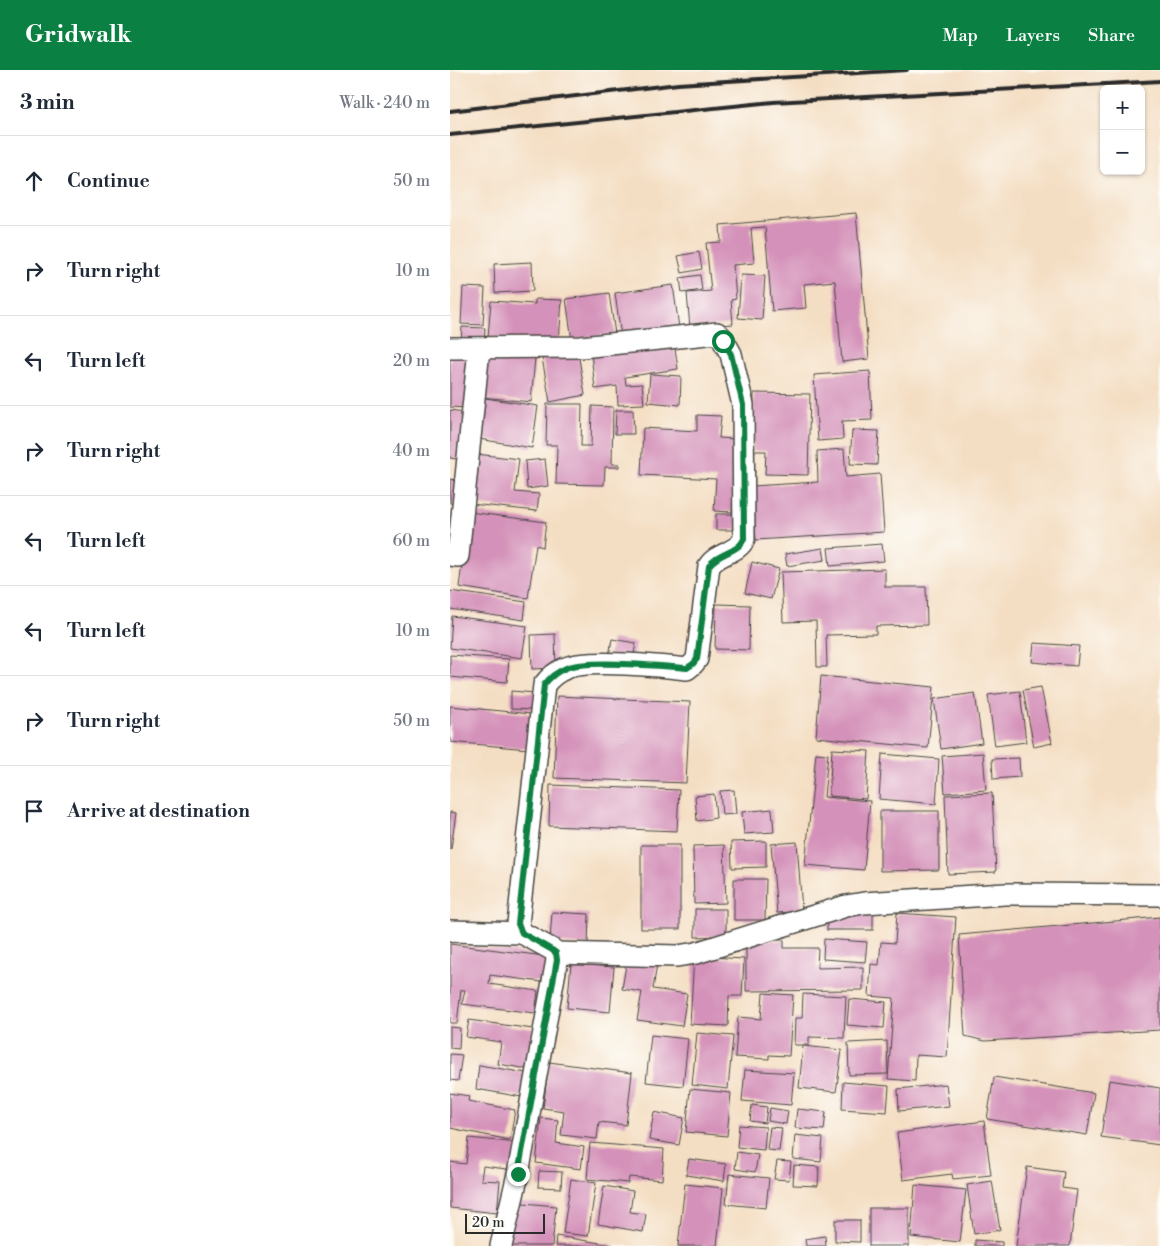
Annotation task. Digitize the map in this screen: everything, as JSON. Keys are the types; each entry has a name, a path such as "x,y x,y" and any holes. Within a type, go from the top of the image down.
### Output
{"street":[{"path":"450,348 581,347 717,333 731,354 743,405 744,539 740,545 713,560 709,566 697,659 687,668 584,665 567,668 551,676 544,685 519,912 518,924 522,933"},
{"path":"450,555 458,556 479,349"},
{"path":"450,931 522,933 545,944 556,953 677,956 696,953 846,906 884,901 1004,894 1160,895"},
{"path":"501,1246 518,1174 557,960 556,953"}],"building":[{"path":"856,213 869,359 842,362 835,281 804,284 806,308 772,311 765,227 751,228 754,263 733,265 736,299 731,300 733,324 690,328 687,293 711,291 706,243 721,242 720,225"},
{"path":"699,252 702,269 682,273 678,256"},
{"path":"532,262 533,291 495,293 494,264"},
{"path":"700,275 702,290 682,293 680,278"},
{"path":"741,275 765,276 762,320 738,318"},
{"path":"673,285 679,328 621,336 615,293"},
{"path":"463,287 485,288 483,325 461,324"},
{"path":"609,293 615,334 572,340 566,299"},
{"path":"535,299 562,300 559,342 488,337 491,301 535,304"},
{"path":"462,327 485,328 484,344 461,342"},
{"path":"674,341 678,369 625,377 626,385 642,384 644,404 618,405 617,386 595,389 591,353"},
{"path":"578,352 585,395 550,402 542,358"},
{"path":"485,353 535,358 531,402 481,397"},
{"path":"450,354 471,356 467,408 450,407"},
{"path":"870,371 872,420 842,421 843,439 818,441 814,375"},
{"path":"650,374 681,376 680,405 648,402"},
{"path":"754,393 810,394 808,475 765,474 766,451 753,451"},
{"path":"485,398 538,406 532,448 479,439"},
{"path":"547,404 582,404 581,446 591,446 592,406 613,407 612,464 619,464 619,467 605,467 604,485 556,484 557,445 546,445"},
{"path":"450,410 471,413 464,460 450,458"},
{"path":"616,410 633,410 634,434 615,434"},
{"path":"697,415 721,416 719,438 735,439 732,512 714,511 716,479 641,475 643,428 697,431"},
{"path":"852,430 879,431 877,465 850,464"},
{"path":"844,449 846,477 880,474 884,532 756,540 752,486 818,482 817,451"},
{"path":"476,454 519,459 515,492 539,494 537,511 471,504"},
{"path":"545,459 548,486 527,489 525,461"},
{"path":"450,479 463,481 459,505 450,503"},
{"path":"469,512 546,522 543,547 536,545 528,598 459,587"},
{"path":"716,514 738,514 738,530 716,530"},
{"path":"882,544 884,561 830,566 828,548"},
{"path":"823,548 825,560 787,566 785,554"},
{"path":"752,562 779,569 771,599 745,593"},
{"path":"885,569 885,587 926,587 927,625 876,626 876,634 826,635 827,667 817,667 816,621 783,622 781,572"},
{"path":"450,591 526,602 524,620 450,609"},
{"path":"716,604 750,605 749,650 715,649"},
{"path":"452,616 527,626 522,658 450,648"},
{"path":"555,634 556,668 532,669 531,635"},
{"path":"612,639 636,643 633,659 609,656"},
{"path":"1034,643 1079,646 1077,666 1032,662"},
{"path":"450,655 509,659 507,682 450,677"},
{"path":"821,676 934,687 928,748 816,737"},
{"path":"1041,687 1052,743 1034,747 1023,690"},
{"path":"511,691 536,693 535,710 511,709"},
{"path":"1020,691 1026,742 995,746 988,695"},
{"path":"975,693 982,743 941,749 934,699"},
{"path":"557,696 690,702 686,783 554,778"},
{"path":"450,706 531,714 528,749 450,742"},
{"path":"832,749 869,751 866,799 829,796"},
{"path":"816,753 828,754 824,797 870,801 864,870 805,865"},
{"path":"983,753 986,790 945,793 942,756"},
{"path":"882,754 939,759 936,804 879,799"},
{"path":"1019,758 1020,777 993,779 992,759"},
{"path":"550,785 679,790 677,831 549,826"},
{"path":"734,790 736,814 722,815 720,791"},
{"path":"992,793 996,872 948,874 945,795"},
{"path":"714,794 716,818 697,821 695,796"},
{"path":"772,809 774,832 744,834 742,812"},
{"path":"880,811 939,811 939,870 880,871"},
{"path":"450,812 456,813 451,849 450,849"},
{"path":"766,841 766,867 732,868 731,842"},
{"path":"797,842 802,911 777,913 771,844"},
{"path":"641,845 680,845 680,929 641,929"},
{"path":"724,845 726,903 694,904 693,846"},
{"path":"734,879 766,879 765,920 734,920"},
{"path":"695,909 726,909 726,936 695,937"},
{"path":"552,912 589,914 588,945 550,942"},
{"path":"827,913 873,913 873,930 827,930"},
{"path":"897,913 956,917 947,1057 916,1055 915,1081 888,1079 894,998 869,996 871,964 879,965 881,942 895,943"},
{"path":"1160,917 1160,1030 985,1041 965,1036 959,935"},
{"path":"824,939 867,942 865,962 823,959"},
{"path":"784,940 784,948 818,948 817,968 863,967 863,990 746,991 746,941"},
{"path":"450,944 552,957 549,983 490,975 489,984 538,991 535,1013 462,1004 465,990 461,990 457,1023 450,1023"},
{"path":"694,956 744,959 742,996 729,996 728,1026 690,1024"},
{"path":"627,959 657,964 653,989 687,994 682,1026 637,1020 642,992 622,989"},
{"path":"571,964 614,967 610,1012 567,1008"},
{"path":"763,993 793,995 789,1056 769,1055 769,1059 735,1057 738,1017 761,1019"},
{"path":"803,994 846,996 844,1038 809,1037 809,1045 794,1045 795,1018 802,1018"},
{"path":"849,999 886,1002 884,1028 847,1025"},
{"path":"469,1020 533,1029 528,1069 498,1064 501,1042 466,1037"},
{"path":"450,1027 460,1028 459,1049 450,1048"},
{"path":"697,1033 733,1036 728,1089 692,1085"},
{"path":"651,1035 688,1039 683,1086 646,1082"},
{"path":"887,1041 888,1074 849,1075 848,1043"},
{"path":"803,1046 842,1050 836,1092 799,1088"},
{"path":"450,1054 462,1055 458,1081 450,1080"},
{"path":"549,1062 632,1073 626,1125 599,1122 597,1139 561,1135 564,1111 543,1108"},
{"path":"479,1065 526,1073 522,1097 476,1089"},
{"path":"745,1070 794,1073 791,1105 742,1101"},
{"path":"994,1077 1094,1093 1087,1135 987,1119"},
{"path":"1109,1080 1160,1088 1160,1145 1101,1137"},
{"path":"843,1082 889,1086 887,1112 842,1109"},
{"path":"946,1084 949,1106 899,1111 898,1089"},
{"path":"690,1089 731,1093 727,1136 686,1132"},
{"path":"450,1093 469,1096 468,1101 515,1110 510,1140 450,1128"},
{"path":"752,1105 767,1107 765,1123 750,1121"},
{"path":"770,1108 788,1111 786,1124 768,1121"},
{"path":"797,1109 826,1112 824,1130 795,1128"},
{"path":"654,1112 684,1118 679,1145 649,1140"},
{"path":"541,1118 558,1120 556,1143 584,1147 581,1169 536,1163"},
{"path":"984,1121 991,1175 953,1179 952,1174 903,1180 897,1133"},
{"path":"739,1125 766,1127 764,1150 737,1147"},
{"path":"770,1127 782,1128 779,1151 767,1150"},
{"path":"795,1135 823,1138 821,1162 793,1159"},
{"path":"469,1138 518,1143 514,1170 483,1166 481,1180 500,1181 497,1213 450,1208 450,1162 466,1164"},
{"path":"590,1143 664,1149 662,1180 629,1177 628,1183 587,1179"},
{"path":"737,1152 758,1155 755,1172 735,1169"},
{"path":"689,1159 726,1164 724,1181 686,1175"},
{"path":"777,1161 791,1162 789,1180 774,1179"},
{"path":"794,1165 819,1167 818,1186 793,1185"},
{"path":"1027,1167 1064,1172 1062,1188 1077,1190 1070,1246 1016,1246"},
{"path":"539,1171 562,1172 561,1188 538,1187"},
{"path":"729,1174 769,1178 766,1208 726,1204"},
{"path":"571,1179 596,1183 588,1236 563,1233"},
{"path":"992,1181 1000,1230 974,1234 967,1185"},
{"path":"685,1184 723,1188 717,1246 678,1246"},
{"path":"915,1185 966,1190 960,1242 911,1237"},
{"path":"604,1186 633,1191 630,1212 646,1214 643,1232 598,1224"},
{"path":"513,1202 556,1206 552,1246 509,1246"},
{"path":"869,1208 909,1208 909,1246 869,1246"},
{"path":"835,1220 860,1220 860,1242 835,1241"},
{"path":"556,1236 613,1245 555,1246"},
{"path":"825,1236 826,1246 806,1246 805,1239"},
{"path":"975,1240 1002,1242 1002,1246 975,1246"}],"railway":[{"path":"450,111 678,84 907,70"},
{"path":"450,135 773,102 1160,81"}],"route":[{"path":"518,1174 557,960 556,953 545,944 522,933 518,924 544,685 551,676 567,668 592,664 687,668 697,659 709,566 713,560 740,545 744,539 743,405 731,354 723,341"}]}
